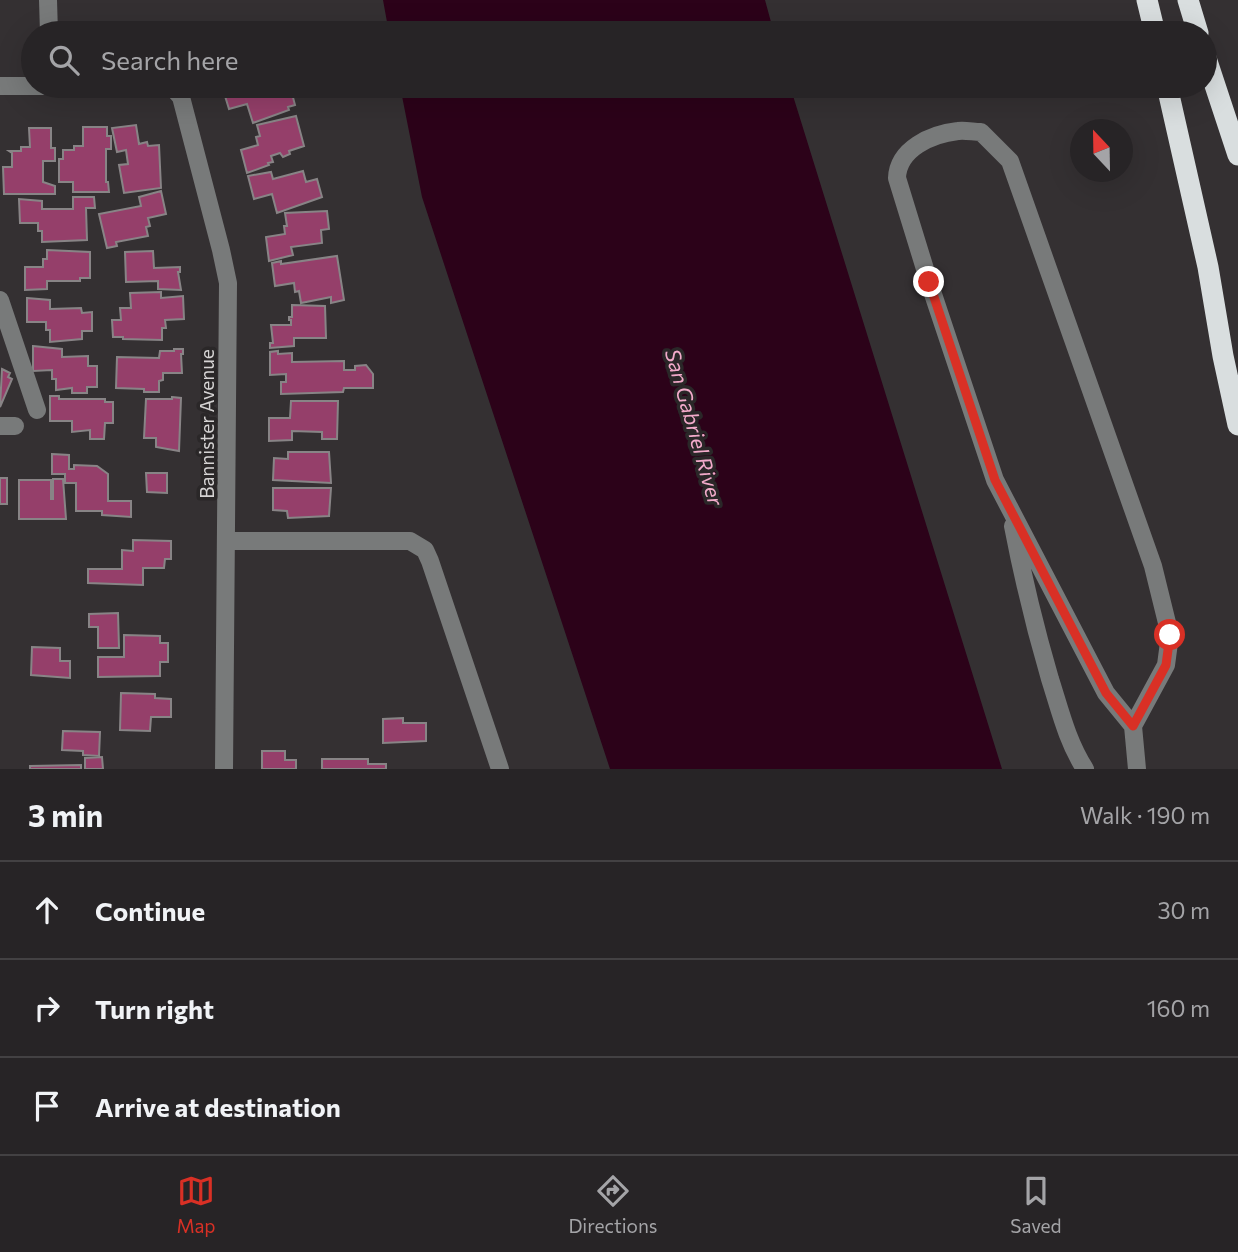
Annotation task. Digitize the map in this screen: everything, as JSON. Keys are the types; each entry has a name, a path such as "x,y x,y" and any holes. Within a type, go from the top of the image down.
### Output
{"highway":[{"path":"1147,0 1152,21"},
{"path":"1188,0 1194,21"},
{"path":"1217,91 1238,155"},
{"path":"1170,98 1208,267 1238,425"}],"street":[{"path":"48,0 49,21"},
{"path":"0,86 21,86"},
{"name":"Bannister Avenue","path":"181,98 222,250 228,283 224,769"},
{"path":"1133,726 1106,693 995,480 975,424 897,178 897,165 907,152 930,139 959,130 981,132 1010,161 1153,566 1170,635 1166,665 1133,726 1137,769"},
{"path":"0,300 37,410"},
{"path":"1010,509 1036,634 1065,727 1075,753 1085,769"},
{"path":"226,541 410,541 425,550 500,769"}],"water":[{"path":"383,0 765,0 771,21 387,21"},
{"name":"San Gabriel River","path":"402,98 794,98 1002,769 610,769 422,197"}],"building":[{"path":"226,98 293,98 295,105 288,107 289,110 253,123 247,104 229,109"},
{"path":"296,116 304,146 289,151 290,154 283,157 280,153 271,156 273,162 268,163 269,165 247,173 241,150 258,145 256,137 260,136 257,125"},
{"path":"136,125 139,144 147,142 148,146 159,145 161,188 124,193 119,165 128,164 126,150 117,152 112,128"},
{"path":"83,127 107,127 107,136 111,136 111,149 106,149 106,182 109,192 73,192 73,182 59,182 59,159 63,159 63,150 74,150 74,146 83,146"},
{"path":"29,128 51,128 51,148 55,148 55,161 43,161 43,182 55,186 55,194 4,194 3,167 12,167 12,153 9,151 21,151 21,147 30,147"},
{"path":"303,171 306,182 317,179 322,197 277,213 272,194 254,199 248,176 271,172 273,179"},
{"path":"161,191 166,214 148,218 148,236 116,242 117,246 107,248 99,214 141,206 139,197"},
{"path":"73,197 94,197 95,208 86,208 87,240 42,242 42,231 38,231 38,223 20,223 19,199 42,201 42,209 73,209"},
{"path":"327,211 329,229 321,230 322,243 291,247 293,255 269,261 266,237 285,234 285,213"},
{"path":"47,250 90,252 90,278 80,278 80,281 47,281 47,289 25,290 25,267 43,267"},
{"path":"153,251 154,268 180,267 178,272 181,290 158,289 158,281 126,282 125,252"},
{"path":"337,256 344,300 331,303 331,297 301,303 294,283 275,286 272,263"},
{"path":"161,292 161,298 183,296 184,319 165,320 166,328 162,328 162,340 113,337 112,320 121,320 120,308 131,308 130,293"},
{"path":"27,298 50,300 50,309 81,308 82,313 92,312 92,331 82,331 82,339 50,342 50,330 46,330 46,322 27,322"},
{"path":"292,305 325,306 326,338 294,338 294,346 270,348 270,343 273,343 271,325 291,325 289,317 292,317"},
{"path":"33,346 62,349 62,357 88,356 88,366 97,366 97,387 87,387 87,393 72,393 72,388 56,390 56,379 52,379 52,370 33,371"},
{"path":"183,349 182,373 163,373 163,380 159,381 159,392 116,388 117,357 159,358 160,351"},
{"path":"278,351 278,354 292,353 292,362 344,361 344,370 355,370 355,366 366,365 373,374 373,388 281,394 281,382 286,382 286,374 270,375 270,352"},
{"path":"2,369 10,373 8,377 12,379 0,407"},
{"path":"50,396 59,396 59,399 105,399 105,402 113,402 113,423 105,423 104,439 90,439 90,430 72,432 72,421 50,421"},
{"path":"181,398 179,451 156,447 156,438 144,438 146,399"},
{"path":"291,401 338,401 337,439 322,439 322,432 292,431 292,440 269,441 269,418 290,418"},
{"path":"288,452 329,452 331,483 273,480 274,458 288,459"},
{"path":"52,454 69,455 69,469 74,469 74,465 97,466 108,474 108,501 131,501 131,517 102,515 102,511 76,511 76,483 65,483 65,474 52,474"},
{"path":"146,473 167,473 167,493 147,492"},
{"path":"0,478 7,478 7,504 0,504"},
{"path":"53,479 63,479 66,519 19,519 19,480 51,480 53,499"},
{"path":"273,488 331,488 329,516 288,518 287,511 273,510"},
{"path":"133,540 171,541 171,559 165,559 164,568 143,568 143,585 88,583 88,569 122,569 122,550 133,551"},
{"path":"118,613 119,648 98,648 98,627 89,627 89,614"},
{"path":"124,635 160,636 160,643 168,643 168,662 160,662 160,676 98,677 98,657 124,657"},
{"path":"32,647 60,648 60,661 70,661 70,678 31,675"},
{"path":"121,693 155,694 155,698 171,699 171,717 151,717 150,731 120,730"},
{"path":"403,718 403,723 426,723 426,741 383,743 383,719"},
{"path":"63,731 100,732 99,756 83,755 83,751 62,750"},
{"path":"262,751 285,751 285,760 296,760 296,769 262,769"},
{"path":"102,757 103,769 85,769 85,758"},
{"path":"322,759 368,759 368,764 386,764 386,769 322,769"},
{"path":"81,765 81,769 30,769 30,766"}],"route":[{"path":"929,282 995,480 1106,693 1133,726 1166,665 1170,635"}]}
